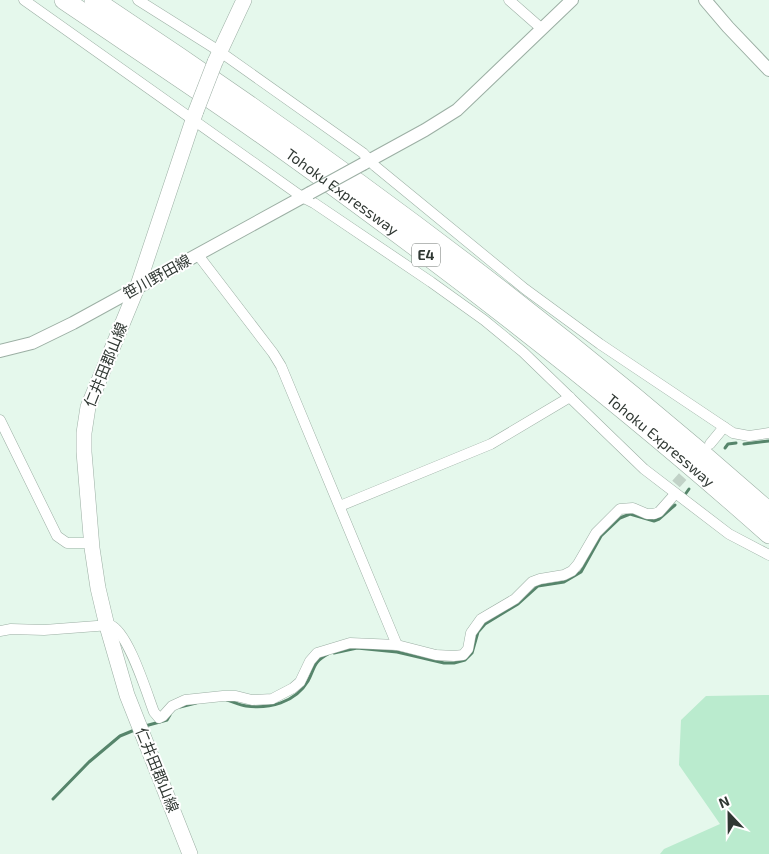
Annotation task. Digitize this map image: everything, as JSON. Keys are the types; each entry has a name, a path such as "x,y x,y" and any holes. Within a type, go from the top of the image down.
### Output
{"highway":[{"name":"Tohoku Expressway","path":"64,0 276,145 455,277 557,355 703,476 769,534"},
{"name":"Tohoku Expressway","path":"94,0 383,202 568,343 714,463 769,512"}],"main road":[{"name":"仁井田郡山線","path":"190,854 127,695 107,626 98,588 92,543 84,452 85,420 92,394 137,288 195,115 217,57 244,0"}],"street":[{"path":"24,0 195,115 484,320 524,352 644,469 674,489 729,534 769,555"},
{"path":"138,0 217,57 356,148 367,162 375,166 526,289 600,344 738,435 769,433"},
{"path":"508,0 542,29"},
{"name":"笹川野田線","path":"1,354 32,343 137,288 425,130 457,110 572,0"},
{"path":"705,0 769,70"},
{"path":"198,255 281,366 397,645"},
{"path":"340,506 491,444 570,397"},
{"path":"0,420 57,536 67,543 92,543"},
{"path":"710,444 724,427"},
{"path":"0,631 11,629 44,630 116,627 122,635 154,712 160,718 172,706 186,700 223,696 236,696 252,700 272,699 300,682 317,653 354,642 397,645 436,655 463,655 468,649 470,633 481,618 520,595 532,582 540,578 564,575 572,571 596,533 617,511 633,508 647,514 654,514 674,489"}],"green space":[{"path":"769,695 769,854 660,854 664,849 720,824 679,765 681,720 706,696"}],"waterway":[{"path":"744,444 769,441"},
{"path":"725,448 728,444 736,443"},
{"path":"684,496 689,489"},
{"path":"334,653 357,648 397,652 444,663 465,660 472,653 478,632 485,624 518,604 538,586 564,582 581,572 601,536 620,518 630,514 654,521 675,505"},
{"path":"227,700 243,706 255,707 281,703 303,689 317,663 328,654"},
{"path":"180,707 196,703"},
{"path":"145,726 167,720 170,715"},
{"path":"53,799 89,762 120,736 137,729"}],"tunnel":[{"path":"676,484 694,464"}]}
